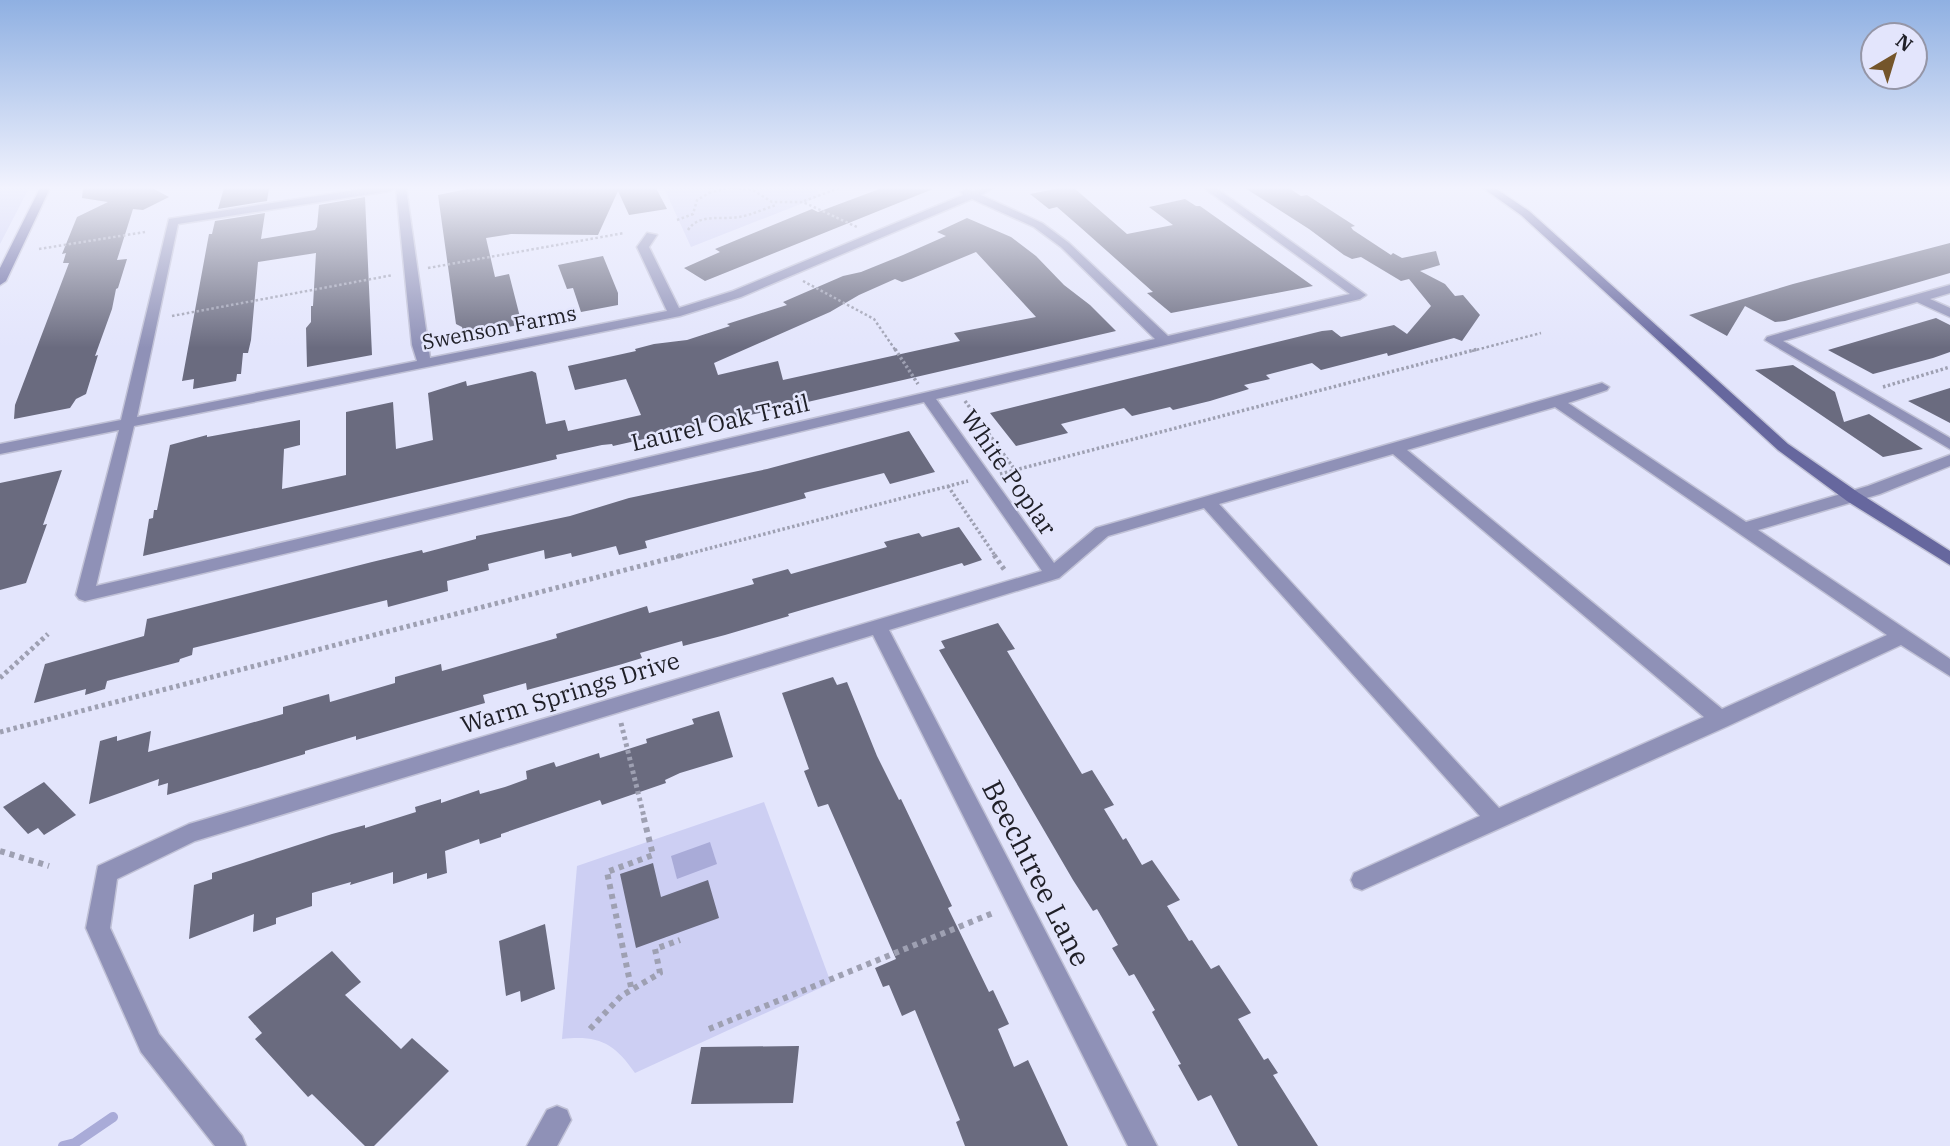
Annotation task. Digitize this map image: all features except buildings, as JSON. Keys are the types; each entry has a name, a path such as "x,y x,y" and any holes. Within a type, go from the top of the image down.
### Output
{"street":[{"path":"0,281 19,241"},
{"path":"128,423 168,241"},
{"path":"407,241 419,345 424,363"},
{"path":"647,241 643,247 675,313"},
{"name":"Swenson Farms","path":"0,449 675,313 737,294 860,241"},
{"path":"1061,241 1164,340"},
{"name":"Laurel Oak Trail","path":"128,423 85,595 924,392 1360,295 1284,241"},
{"path":"1556,241 1783,447 1853,497 1950,559"},
{"path":"1950,289 1772,340 1950,444"},
{"path":"1917,298 1950,313"},
{"path":"1054,574 1102,532 1396,449 1602,387"},
{"name":"White Poplar","path":"924,392 1054,574"},
{"path":"1557,402 1950,669"},
{"path":"1396,449 1721,720"},
{"path":"1744,528 1853,497 1950,460"},
{"path":"1209,502 1495,818"},
{"name":"Warm Springs Drive","path":"232,1146 150,1043 98,928 106,873 188,833 1054,574"},
{"name":"Beechtree Lane","path":"878,627 1143,1146"},
{"path":"1362,880 1902,636"},
{"path":"541,1146 557,1120"}],"path":[{"path":"39,249 86,241"},
{"path":"427,268 576,241"},
{"path":"172,316 393,275"},
{"path":"802,281 874,319 924,392"},
{"path":"0,732 1541,333"},
{"path":"1872,391 1950,367"},
{"path":"965,400 1015,471"},
{"path":"948,486 1006,572"},
{"path":"0,678 48,634"},
{"path":"621,723 653,855 607,872 631,987"},
{"path":"0,851 48,866"},
{"path":"709,1029 993,913"},
{"path":"590,1029 615,999 631,987 660,973 655,949 680,940"}],"shaded area":[{"path":"688,241 705,241 691,247"},
{"path":"764,802 831,983 635,1073 620,1054 604,1043 586,1038 562,1039 577,866"},
{"path":"710,842 717,864 677,879 671,856"}],"waterway":[{"path":"63,1146 75,1143 113,1117"}]}
